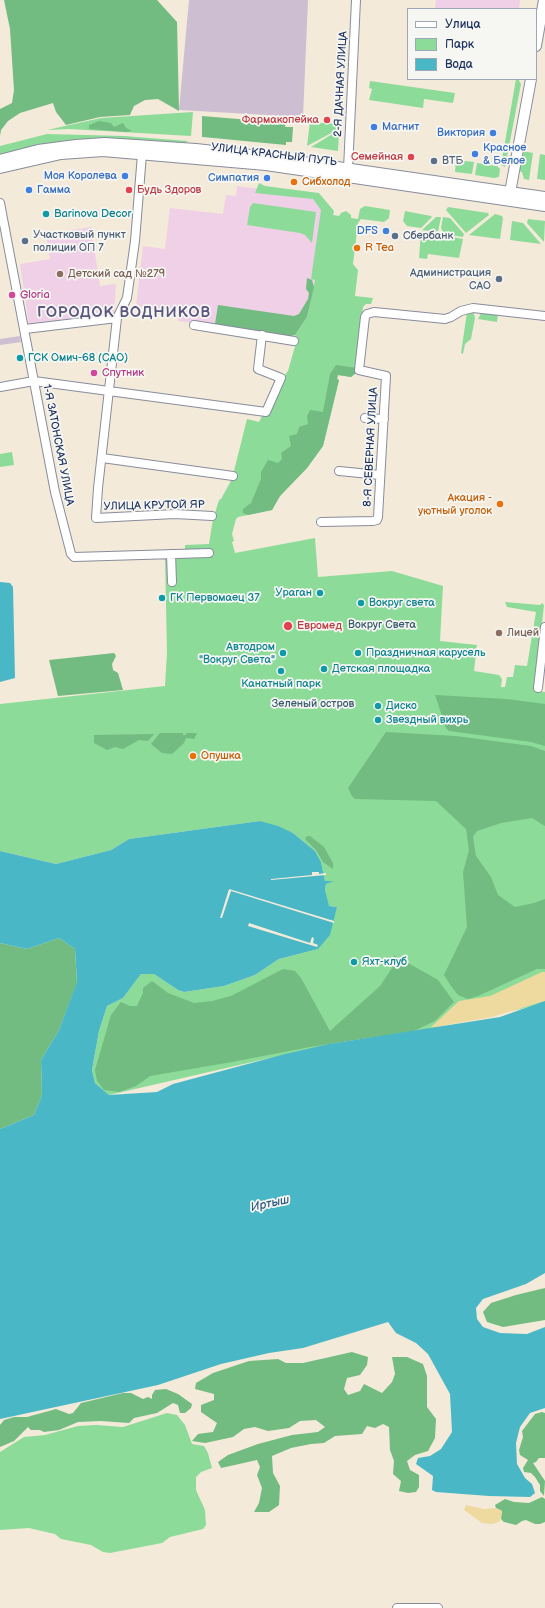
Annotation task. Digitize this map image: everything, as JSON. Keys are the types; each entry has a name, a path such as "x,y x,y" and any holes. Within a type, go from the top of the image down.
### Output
{"main road":[{"path":"537,43 542,26 544,0"},
{"path":"509,197 530,80"},
{"name":"УЛИЦА КРАСНЫЙ ПУТЬ","path":"0,160 44,149 76,145 105,144 348,169 509,197 545,206"},
{"name":"УЛИЦА КРАСНЫЙ ПУТЬ","path":"0,168 60,154 103,152 142,154 196,153 266,165 509,197 545,197"}],"street":[{"name":"2-Я ДАЧНАЯ УЛИЦА","path":"348,169 356,0"},
{"path":"142,154 127,298 117,318 102,458 233,476"},
{"name":"1-Я ЗАТОНСКАЯ УЛИЦА","path":"0,203 55,492 72,556 108,557 209,553"},
{"name":"8-Я СЕВЕРНАЯ УЛИЦА","path":"321,522 377,520 386,376 359,370 365,317 369,313 374,312 445,319 461,311 473,308 545,316"},
{"path":"25,329 117,318"},
{"path":"194,325 294,341"},
{"path":"0,387 34,382 266,412 281,378 258,369 262,335"},
{"path":"365,418 384,419"},
{"name":"УЛИЦА КРУТОЙ ЯР","path":"102,458 96,518 174,514 212,516"},
{"path":"340,471 380,474"},
{"path":"171,554 172,582"},
{"path":"538,688 545,627"},
{"path":"397,1608 438,1608"}],"shaded area":[{"path":"189,0 308,0 303,117 179,110"},
{"path":"436,0 520,0 519,8 435,8"},
{"path":"237,186 315,196 326,209 311,279 315,279 307,317 295,335 291,336 178,321 179,313 136,306 143,246 165,249 170,208 223,214 226,195 236,196"},
{"name":"Детский сад №279","path":"91,227 100,286 116,284 114,313 29,324 20,264 50,259 46,234"},
{"name":"ГСК Омич-68 (САО)","path":"20,336 21,342 0,345 0,339"}],"green space":[{"path":"4,0 157,0 177,22 179,111 158,99 145,100 134,106 130,115 100,117 66,125 56,112 53,103 20,113 8,121 1,130 0,136 0,109 12,103 14,90 10,29"},
{"path":"516,80 519,80 521,84 505,167 501,165"},
{"path":"370,81 455,93 453,103 424,99 423,108 369,100 372,89 369,88"},
{"path":"193,112 191,136 69,129 47,130 101,118"},
{"path":"202,116 286,123 285,127 293,127 292,142 286,142 286,145 202,137"},
{"path":"99,121 111,123 114,127 123,123 126,128 132,131 126,132 89,129 89,125"},
{"path":"310,122 337,124 337,130 307,146"},
{"path":"339,130 338,151 311,147"},
{"path":"47,134 124,136 188,141 184,144 88,139 31,147 0,155 0,146"},
{"path":"523,151 533,153 529,180 524,179 522,172 519,171"},
{"path":"540,154 545,155 545,180 537,179"},
{"path":"456,160 474,162 472,174 455,172"},
{"path":"477,163 497,166 500,169 499,177 494,178 475,175"},
{"name":"Зеленый остров","path":"259,183 265,186 319,193 334,211 333,215 339,216 341,213 346,211 351,215 351,218 358,219 360,209 365,206 390,210 389,218 384,222 361,219 358,223 353,264 358,270 355,296 373,298 371,304 366,304 363,307 356,373 351,377 338,375 337,379 339,380 323,446 307,468 280,496 272,510 238,517 236,519 232,534 234,541 232,542 235,553 315,538 318,577 392,571 443,586 440,641 477,645 474,671 499,675 502,679 501,687 505,687 507,677 513,677 515,665 527,666 536,612 507,607 505,602 540,605 542,603 544,605 535,691 545,692 545,1002 521,1009 461,1020 416,1033 348,1040 109,1095 95,1083 92,1070 99,1031 107,1006 123,998 141,974 154,974 178,990 184,992 224,986 255,975 279,959 318,949 337,907 329,906 326,901 326,884 333,881 325,881 321,862 315,851 293,833 260,821 129,839 111,850 56,864 0,851 0,704 165,686 167,653 165,557 185,551 185,545 209,544 213,519 219,500 232,479 247,419 259,422 262,416 267,414 284,376 288,371 295,346 295,335 307,317 315,280 311,279 321,210 313,199 255,193"},
{"path":"253,203 316,212 312,243 305,235 300,233 247,225 250,207"},
{"path":"448,207 488,213 489,215 466,233 446,210"},
{"path":"405,211 432,217 421,228 407,226 403,221"},
{"path":"495,214 502,216 503,218 500,239 469,235"},
{"path":"436,217 441,217 438,232 422,230"},
{"path":"443,217 450,218 464,234 463,237 444,234 441,228"},
{"path":"528,219 545,221 544,242 527,223"},
{"path":"512,221 523,223 541,244 510,240"},
{"path":"421,231 463,239 459,258 428,254 427,259 419,258"},
{"path":"307,278 312,280 314,287 307,317 295,335 291,336 215,324 218,305 294,316 299,314 308,299 309,293 306,289"},
{"path":"473,311 475,318 471,339 465,344 463,354 461,353 467,312"},
{"path":"481,313 498,313 497,322 478,319"},
{"path":"336,365 357,368 356,373 351,377 338,375 337,379 339,380 323,446 307,468 280,496 272,510 248,515 243,513 243,509 251,503 261,479 261,472 268,460 278,463 282,459 281,453 291,446 289,436 297,434 299,427 308,424 307,416 310,410 323,412 330,374"},
{"path":"12,452 14,465 0,467 0,454"},
{"path":"114,653 116,656 112,664 113,670 118,673 123,690 58,696 49,660"},
{"path":"435,695 507,699 545,704 545,746 531,742 449,731 446,728"},
{"path":"386,732 456,736 531,746 545,751 545,826 532,818 501,823 477,831 473,837 476,856 491,877 498,895 515,907 545,899 545,969 537,969 478,996 468,999 458,995 451,986 444,975 467,927 463,872 469,850 466,829 436,801 355,799 352,796 348,788"},
{"path":"160,733 183,733 183,735 186,735 186,733 197,733 194,739 186,738 184,743 172,754 162,753 151,744"},
{"path":"154,734 148,741 139,740 123,749 115,747 107,750 94,743 94,735"},
{"path":"307,836 310,836 324,847 333,863 333,869 323,862 316,850 305,839"},
{"path":"59,938 75,949 77,983 59,1030 41,1060 42,1095 34,1115 0,1129 0,943 27,949"},
{"path":"394,955 438,980 454,1002 435,1021 414,1031 310,1047 150,1076 136,1086 119,1092 104,1090 97,1081 95,1070 111,1015 121,1002 130,1006 137,1006 143,993 143,988 152,981 168,993 194,1003 212,1001 231,996 283,969 295,971 301,978 330,1031 380,986 394,965"},
{"path":"545,1288 545,1320 503,1327 487,1322 483,1312 491,1303"},
{"path":"352,1352 368,1357 367,1365 360,1375 347,1378 344,1389 348,1395 360,1391 364,1384 382,1393 392,1382 395,1374 392,1357 407,1357 423,1364 427,1376 427,1407 436,1419 435,1438 428,1451 415,1455 407,1461 410,1470 419,1475 419,1487 416,1492 408,1493 399,1491 401,1481 393,1474 394,1461 390,1450 389,1427 383,1424 375,1428 367,1426 362,1434 335,1436 324,1443 291,1448 272,1456 273,1473 280,1486 279,1505 269,1512 254,1512 259,1503 262,1488 257,1475 260,1467 257,1460 221,1468 218,1462 228,1455 258,1444 292,1435 318,1432 325,1427 316,1420 300,1421 289,1428 268,1431 255,1427 244,1429 233,1437 205,1443 192,1441 198,1434 213,1432 217,1423 201,1412 201,1405 214,1400 214,1394 195,1389 196,1383 213,1373 249,1361 278,1359 286,1363 303,1363"},
{"path":"166,1389 178,1394 192,1404 191,1408 185,1413 180,1413 178,1405 173,1403 157,1413 134,1418 129,1423 101,1421 78,1422 59,1430 44,1432 40,1430 31,1430 28,1427 14,1441 0,1447 0,1425 4,1420 14,1417 27,1417 56,1409 69,1414 73,1413 81,1403 123,1393 131,1393 143,1399 148,1397 152,1399 152,1395 155,1390"},
{"path":"542,1412 545,1413 545,1458 539,1458 533,1463 545,1481 544,1496 540,1491 540,1485 535,1477 531,1473 524,1472 523,1468 528,1460 520,1455 519,1450 523,1437 522,1431 535,1414"},
{"path":"167,1413 177,1415 185,1425 192,1444 204,1446 208,1453 212,1468 201,1472 196,1477 196,1490 205,1510 206,1525 203,1529 170,1537 162,1543 110,1553 103,1552 91,1545 61,1539 55,1534 29,1528 0,1530 0,1452 24,1437 45,1435 78,1426 96,1425 123,1427"},
{"path":"542,1497 545,1499 545,1522 540,1524 535,1524 526,1520 516,1525 504,1522 501,1519 502,1511 496,1508 495,1505 505,1499 514,1502 529,1503"}],"sand":[{"path":"545,972 545,1001 492,1017 430,1028 459,1001 490,996"},
{"path":"466,1505 484,1509 496,1508 502,1511 500,1521 493,1524 482,1523 464,1510"}],"water":[{"path":"0,582 10,583 13,587 15,678 0,682"},
{"name":"Иртыш","path":"260,821 278,826 293,833 315,851 321,862 325,881 334,881 326,884 325,890 329,906 337,907 330,935 318,949 279,959 255,975 224,986 184,992 178,990 154,974 141,974 123,998 107,1006 99,1031 92,1070 95,1083 109,1095 157,1092 173,1084 285,1054 329,1044 500,1017 545,1001 545,1273 526,1284 483,1299 476,1308 477,1319 483,1327 500,1333 527,1334 545,1327 545,1408 530,1413 520,1427 516,1443 517,1464 525,1478 532,1484 535,1493 530,1497 489,1496 436,1492 432,1490 433,1476 416,1464 418,1458 430,1456 441,1449 452,1432 450,1394 428,1354 416,1343 396,1333 388,1322 303,1348 269,1353 221,1364 158,1385 0,1419 0,1129 34,1115 42,1095 41,1060 59,1030 77,982 75,949 59,938 27,949 0,943 0,851 56,864 111,850 129,839"}],"pier":[{"path":"312,872 319,872 319,874 326,873 326,875 271,880 312,875"},
{"path":"229,889 334,921 334,923 231,891 222,918 220,918"},
{"path":"249,923 310,943 312,937 314,938 313,943 318,945 317,947 248,926"}],"place":[{"name":"Фармакопейка","path":"327,120"},
{"name":"Магнит","path":"374,127"},
{"name":"Виктория","path":"493,133"},
{"name":"Красное & Белое","path":"475,154"},
{"name":"Семейная","path":"411,157"},
{"name":"ВТБ","path":"434,161"},
{"name":"Моя Королева","path":"125,176"},
{"name":"Симпатия","path":"267,178"},
{"name":"Сибхолод","path":"294,182"},
{"name":"Гамма","path":"29,190"},
{"name":"Будь Здоров","path":"129,190"},
{"name":"Barinova Decor","path":"46,214"},
{"name":"DFS","path":"386,231"},
{"name":"Сбербанк","path":"395,236"},
{"name":"Участковый пункт полиции ОП 7","path":"25,241"},
{"name":"R Tea","path":"357,248"},
{"name":"Детский сад №279","path":"60,274"},
{"name":"Администрация САО","path":"499,279"},
{"name":"Gloria","path":"12,295"},
{"name":"ГСК Омич-68 (САО)","path":"20,358"},
{"name":"Спутник","path":"94,373"},
{"name":"Акация - уютный уголок","path":"500,504"},
{"name":"Ураган","path":"320,593"},
{"name":"ГК Первомаец 37","path":"162,598"},
{"name":"Вокруг света","path":"361,603"},
{"name":"Евромед","path":"288,626"},
{"name":"Лицей","path":"499,633"},
{"name":"Автодром \"Вокруг Света\"","path":"283,653"},
{"name":"Праздничная карусель","path":"358,653"},
{"name":"Детская площадка","path":"324,669"},
{"name":"Канатный парк","path":"281,671"},
{"name":"Диско","path":"378,706"},
{"name":"Звездный вихрь","path":"378,720"},
{"name":"Опушка","path":"193,756"},
{"name":"Яхт-клуб","path":"354,962"}],"district":[{"name":"ГОРОДОК ВОДНИКОВ","path":"124,313"}],"park label":[{"name":"Вокруг Света","path":"382,625"}]}
